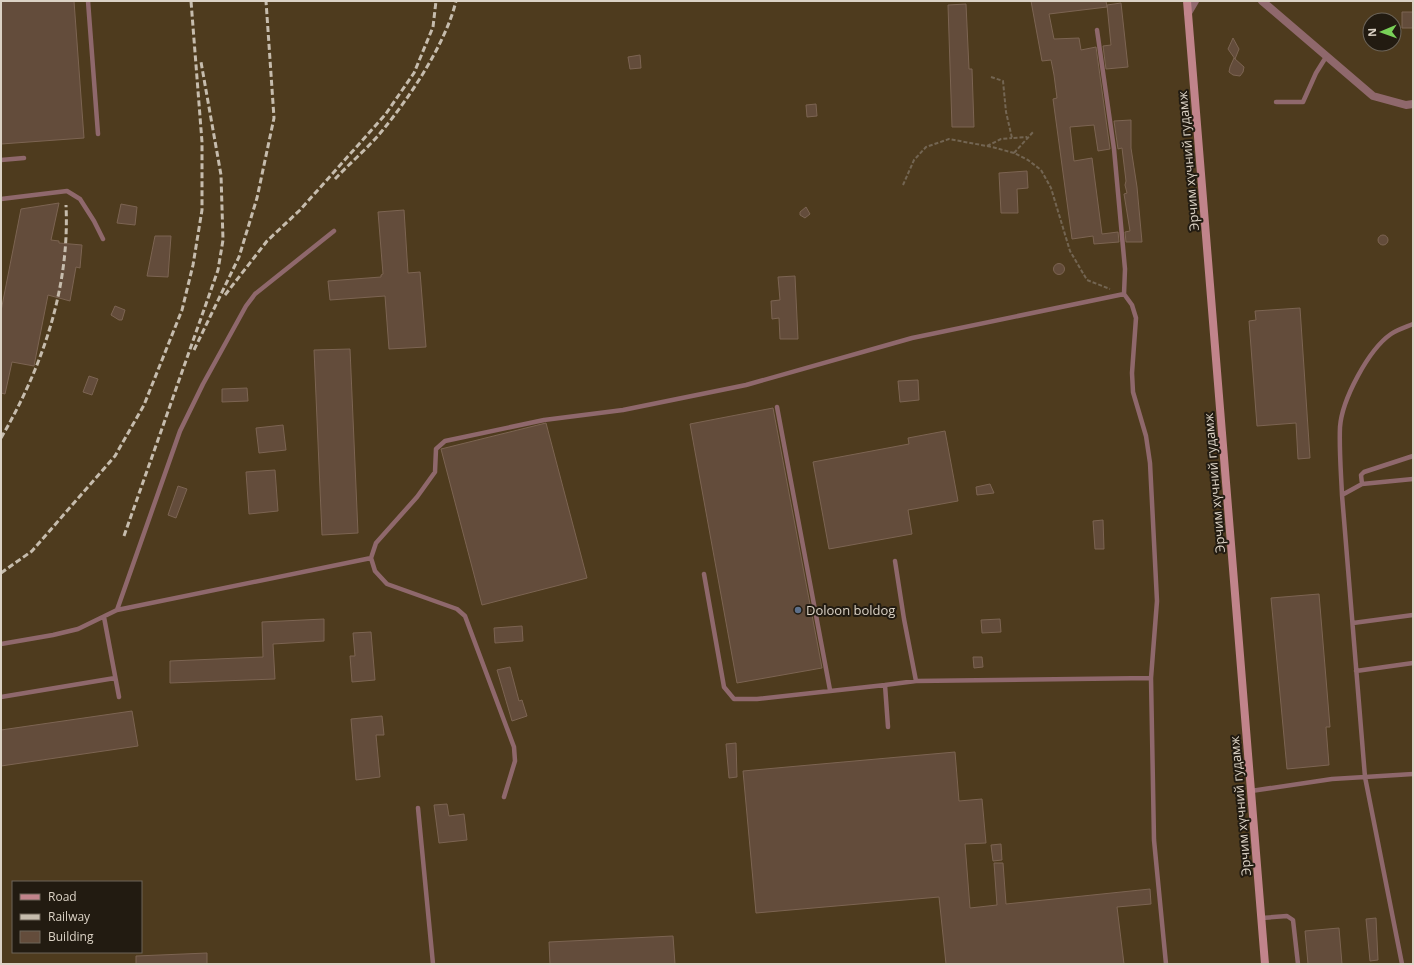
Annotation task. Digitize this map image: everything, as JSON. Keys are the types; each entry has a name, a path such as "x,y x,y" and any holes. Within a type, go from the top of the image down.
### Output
{"main road":[{"name":"Эрчим хүчний гудамж","path":"1188,1 1265,964"}],"street":[{"path":"1188,13 1195,1"},
{"path":"1262,1 1373,96 1406,105 1413,104"}],"lane":[{"path":"88,1 98,134"},
{"path":"1097,30 1114,156 1125,269 1124,294 1132,306 1136,318 1132,373 1133,392 1146,436 1152,478 1157,601 1151,678 1154,840 1166,964"},
{"path":"1276,102 1303,102 1316,73 1326,57"},
{"path":"1,160 24,158"},
{"path":"1,199 67,191 80,199 94,220 103,240"},
{"path":"117,610 180,431 203,384 246,306 255,294 334,231"},
{"path":"504,797 515,761 514,747 465,616 457,609 387,584 375,572 371,558 376,543 417,497 435,472 436,449 445,441 544,420 623,410 746,385 912,338 1124,294"},
{"path":"1402,964 1365,777 1342,495 1340,426 1350,391 1369,358 1391,334 1413,324"},
{"path":"777,407 830,690"},
{"path":"1362,484 1361,475 1364,472 1413,456"},
{"path":"1342,495 1362,484 1413,479"},
{"path":"1,644 53,635 78,628 117,610 371,558"},
{"path":"895,561 916,681"},
{"path":"704,574 724,687 734,699 757,699 916,681 1151,678"},
{"path":"1353,623 1413,615"},
{"path":"104,616 119,697"},
{"path":"1356,671 1413,663"},
{"path":"1,697 116,678"},
{"path":"885,685 888,727"},
{"path":"1250,791 1332,780 1413,774"},
{"path":"418,808 433,964"},
{"path":"1262,918 1287,916 1293,920 1298,964"}],"path":[{"path":"991,77 1003,81 1006,92 1006,112 1012,138"},
{"path":"1014,153 1034,131"},
{"path":"987,146 1001,139 1027,137"},
{"path":"903,185 914,160 926,148 949,139 1014,153 1028,160 1040,170 1051,188 1070,251 1087,280 1112,290"}],"shaded area":[{"path":"1,1 1413,1 1413,964 1,964"}],"building":[{"path":"1,1 74,1 84,138 1,144"},
{"path":"1031,1 1106,1 1107,7 1049,14 1054,39 1079,38 1081,50 1096,47 1110,149 1098,151 1094,125 1070,127 1074,161 1092,158 1102,234 1118,232 1119,242 1094,244 1093,236 1072,239 1053,99 1057,98 1054,75 1051,60 1042,61"},
{"path":"1121,3 1128,67 1106,69 1103,46 1111,45 1107,5"},
{"path":"966,4 969,69 972,69 974,127 952,127 948,5"},
{"path":"1402,12 1413,12 1413,28 1402,28"},
{"path":"1233,38 1239,49 1235,59 1228,49"},
{"path":"640,55 641,68 630,69 628,57"},
{"path":"1234,58 1244,67 1240,76 1233,75 1229,72"},
{"path":"816,104 817,116 807,117 806,105"},
{"path":"1131,120 1131,148 1137,187 1142,242 1126,242 1125,232 1130,231 1124,194 1127,193 1125,185 1126,181 1122,148 1118,149 1114,121"},
{"path":"1027,171 1028,188 1017,189 1018,213 1001,213 999,173"},
{"path":"59,203 51,240 59,241 59,243 82,245 80,268 76,267 70,301 48,295 34,366 12,362 5,394 1,393 1,311 21,209"},
{"path":"121,204 137,207 135,225 117,223"},
{"path":"806,207 810,214 805,218 800,215 800,212"},
{"path":"404,210 408,273 420,272 426,347 389,349 385,296 330,300 328,281 381,277 383,274 378,212"},
{"path":"1381,235 1385,235 1387,236 1387,244 1381,245 1378,242 1378,238"},
{"path":"155,236 171,236 168,277 147,276"},
{"path":"1057,264 1061,264 1063,265 1063,273 1057,274 1054,271 1054,267"},
{"path":"795,276 798,339 780,339 779,318 772,319 771,301 780,300 778,277"},
{"path":"115,306 125,310 122,320 119,320 111,315"},
{"path":"1300,308 1310,458 1298,459 1296,423 1257,426 1249,321 1256,320 1255,311"},
{"path":"350,349 358,533 322,535 314,350"},
{"path":"89,376 98,379 92,395 83,392"},
{"path":"918,380 919,400 900,402 898,381"},
{"path":"247,388 248,401 222,402 222,389"},
{"path":"773,408 822,668 737,683 690,424"},
{"path":"546,423 587,578 482,605 441,449"},
{"path":"283,425 286,450 259,453 256,428"},
{"path":"945,431 958,501 908,510 912,534 829,549 813,462 909,444 908,438"},
{"path":"275,470 278,511 249,514 246,472"},
{"path":"990,484 994,493 977,495 976,487"},
{"path":"178,486 187,489 176,518 168,515"},
{"path":"1103,520 1104,549 1095,549 1093,521"},
{"path":"1319,594 1330,727 1326,727 1329,765 1287,769 1271,598"},
{"path":"324,619 324,641 273,644 275,679 170,683 170,661 263,657 262,622"},
{"path":"1000,619 1001,632 982,633 981,620"},
{"path":"522,626 523,641 495,643 494,628"},
{"path":"371,632 375,680 352,682 350,656 355,656 353,633"},
{"path":"973,657 982,657 983,667 974,668"},
{"path":"510,667 519,701 522,700 527,716 512,721 497,670"},
{"path":"132,711 138,746 1,766 1,730"},
{"path":"382,716 384,735 376,735 380,777 356,780 351,719"},
{"path":"736,743 737,777 729,778 726,744"},
{"path":"955,752 959,801 982,799 986,843 965,844 970,908 997,905 994,863 1003,863 1006,904 1150,889 1151,904 1117,907 1124,964 946,964 939,897 756,913 743,771"},
{"path":"447,804 449,816 464,814 467,840 439,843 434,805"},
{"path":"1001,844 1002,860 993,861 991,845"},
{"path":"1376,918 1378,960 1370,961 1366,919"},
{"path":"1339,928 1342,964 1308,964 1305,931"},
{"path":"673,936 675,964 550,964 549,942"},
{"path":"207,953 207,964 136,964 136,956"}],"railway":[{"path":"1,573 32,551 115,456 144,405 182,310 193,265 202,210 202,142 191,1"},
{"path":"194,350 239,257 257,198 274,118 266,1"},
{"path":"225,295 267,241 300,210 385,115 414,73 433,27 436,1"},
{"path":"335,179 382,131 415,86 436,52 456,1"},
{"path":"124,536 218,270 223,240 221,175 201,62"},
{"path":"1,438 29,384 41,355 50,326 58,297 63,267 66,236 66,205"}],"place":[{"name":"Doloon boldog","path":"798,610"}]}
